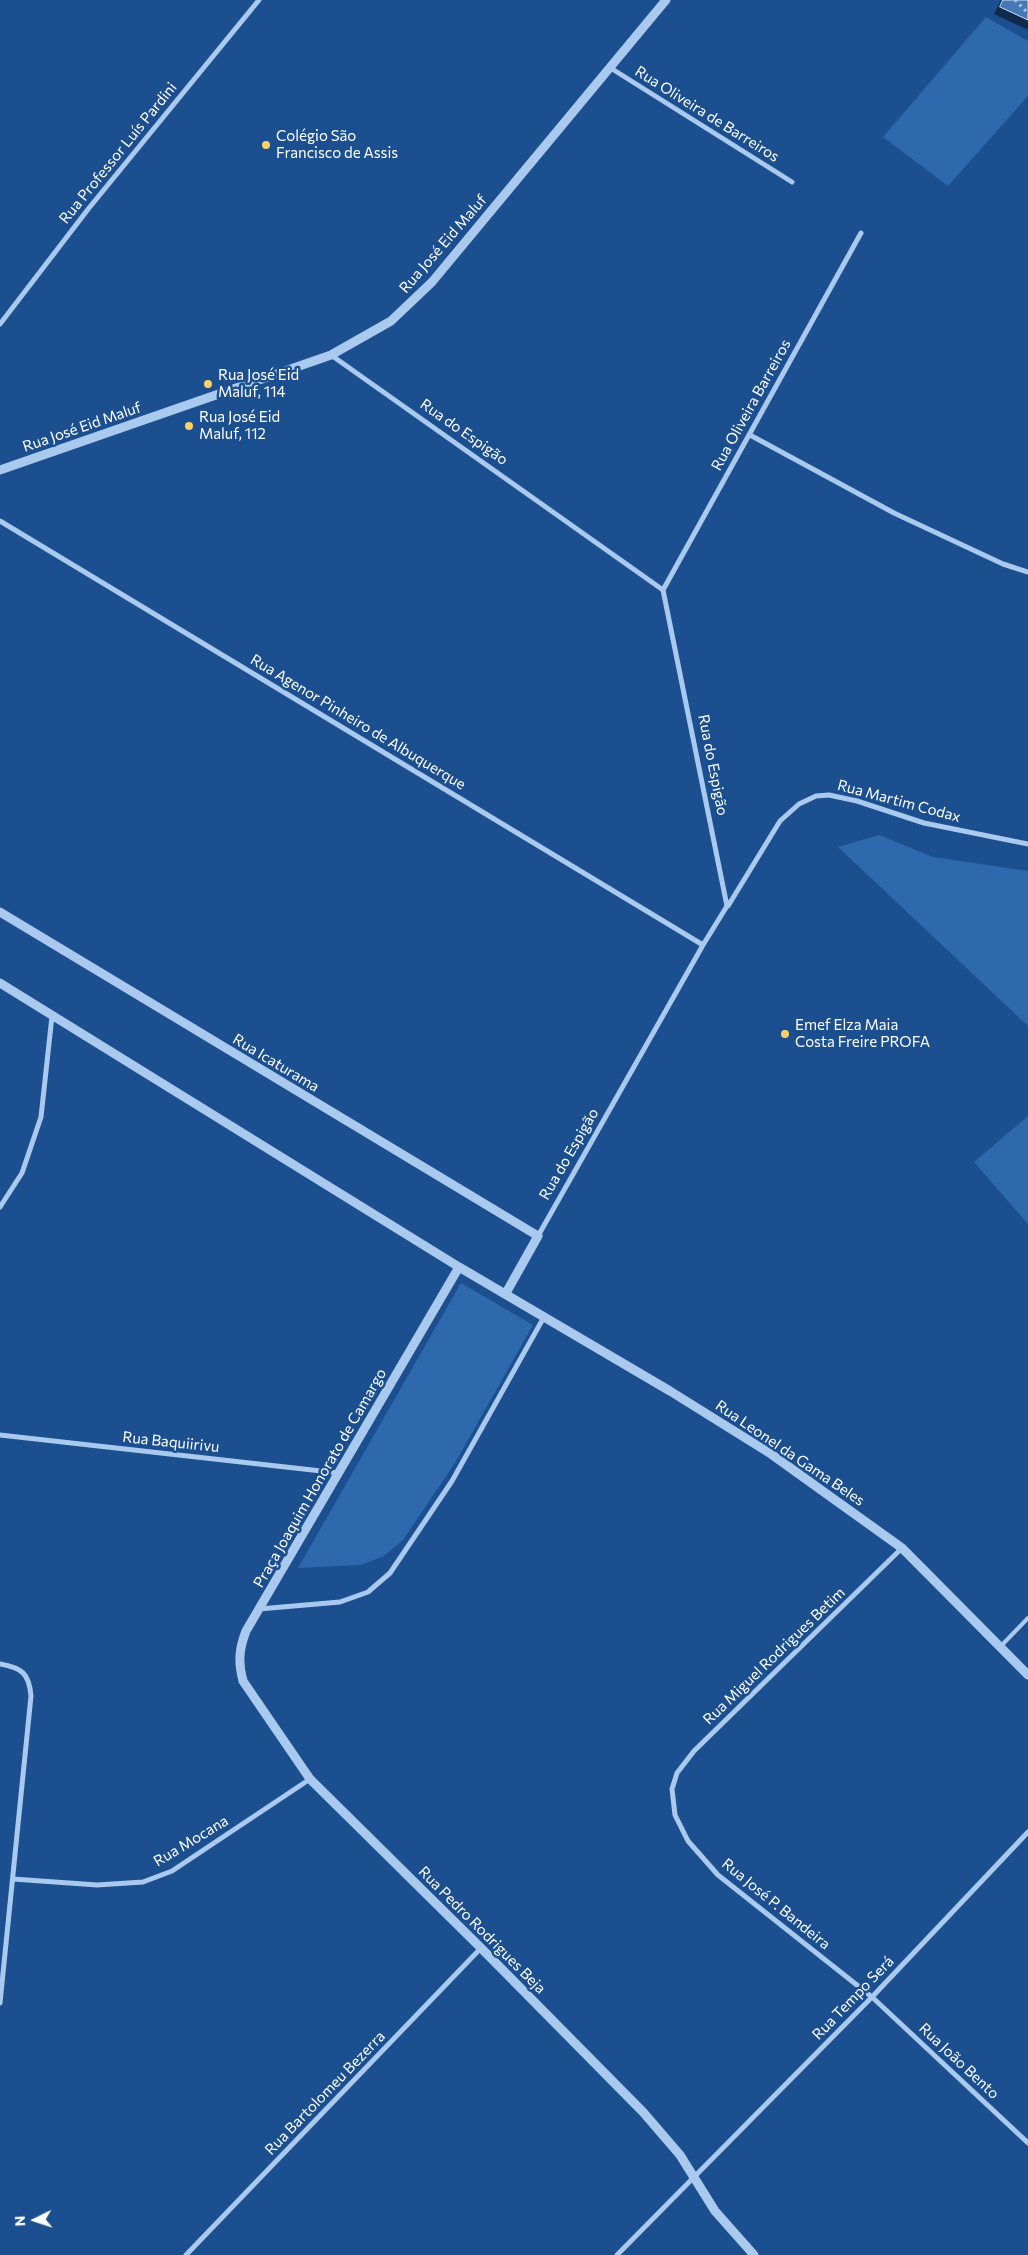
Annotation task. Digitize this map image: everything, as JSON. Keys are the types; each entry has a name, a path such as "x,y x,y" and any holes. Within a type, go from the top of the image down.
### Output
{"street":[{"name":"Rua Professor Luís Pardini","path":"0,324 88,208 259,0"},
{"name":"Rua José Eid Maluf","path":"0,470 331,355 391,321 432,282 666,0"},
{"name":"Rua Oliveira de Barreiros","path":"609,67 792,182"},
{"name":"Rua Oliveira Barreiros","path":"663,590 861,233"},
{"name":"Rua do Espigão","path":"331,355 663,590 728,906 703,945 506,1293"},
{"path":"750,435 894,513 1003,564 1028,572"},
{"name":"Rua Agenor Pinheiro de Albuquerque","path":"0,521 703,945"},
{"name":"Rua Martim Codax","path":"728,906 780,821 799,804 816,796 829,795 857,801 924,823 1028,844"},
{"name":"Rua Icaturama","path":"0,912 538,1236"},
{"path":"0,983 459,1267 506,1293"},
{"path":"0,1207 22,1173 41,1117 52,1016"},
{"name":"Praça Joaquim Honorato de Camargo","path":"259,1609 459,1267"},
{"name":"Rua Leonel da Gama Beles","path":"506,1293 771,1454 902,1548 1028,1675"},
{"name":"Praça Joaquim Honorato de Camargo","path":"259,1609 340,1602 368,1592 390,1573 452,1481 544,1317"},
{"name":"Rua Baquiirivu","path":"0,1435 339,1473"},
{"name":"Rua Miguel Rodrigues Betim","path":"672,1789 677,1773 694,1751 902,1548"},
{"name":"Rua Pedro Rodrigues Beja","path":"259,1609 239,1649 239,1666 243,1681 310,1779 643,2112 680,2155 715,2211 754,2255"},
{"path":"0,1664 11,1666 23,1672 30,1680 31,1696 0,2004"},
{"name":"Rua Mocana","path":"13,1878 97,1885 143,1882 172,1871 310,1779"},
{"name":"Rua José P. Bandeira","path":"672,1789 675,1815 688,1841 718,1875 872,1997"},
{"name":"Rua Tempo Será","path":"617,2255 872,1997 1028,1832"},
{"name":"Rua Bartolomeu Bezerra","path":"186,2255 481,1948"},
{"name":"Rua João Bento","path":"872,1997 1028,2143"}],"lane":[{"path":"1000,1647 1028,1618"}],"path":[{"path":"1015,0 1028,13"}],"shaded area":[{"path":"986,17 1028,41 1028,96 948,186 883,137"},
{"path":"879,835 933,857 1028,871 1028,1026 838,847"},
{"path":"1028,1116 1028,1224 974,1162"},
{"path":"461,1283 533,1325 455,1463 403,1540 384,1556 361,1565 298,1568"}],"building":[{"path":"1003,0 1028,0 1028,20 1000,7"}],"place":[{"name":"Colégio São Francisco de Assis","path":"266,145"},
{"name":"Rua José Eid Maluf, 114","path":"208,384"},
{"name":"Rua José Eid Maluf, 112","path":"189,426"},
{"name":"Emef Elza Maia Costa Freire PROFA","path":"785,1034"}]}
